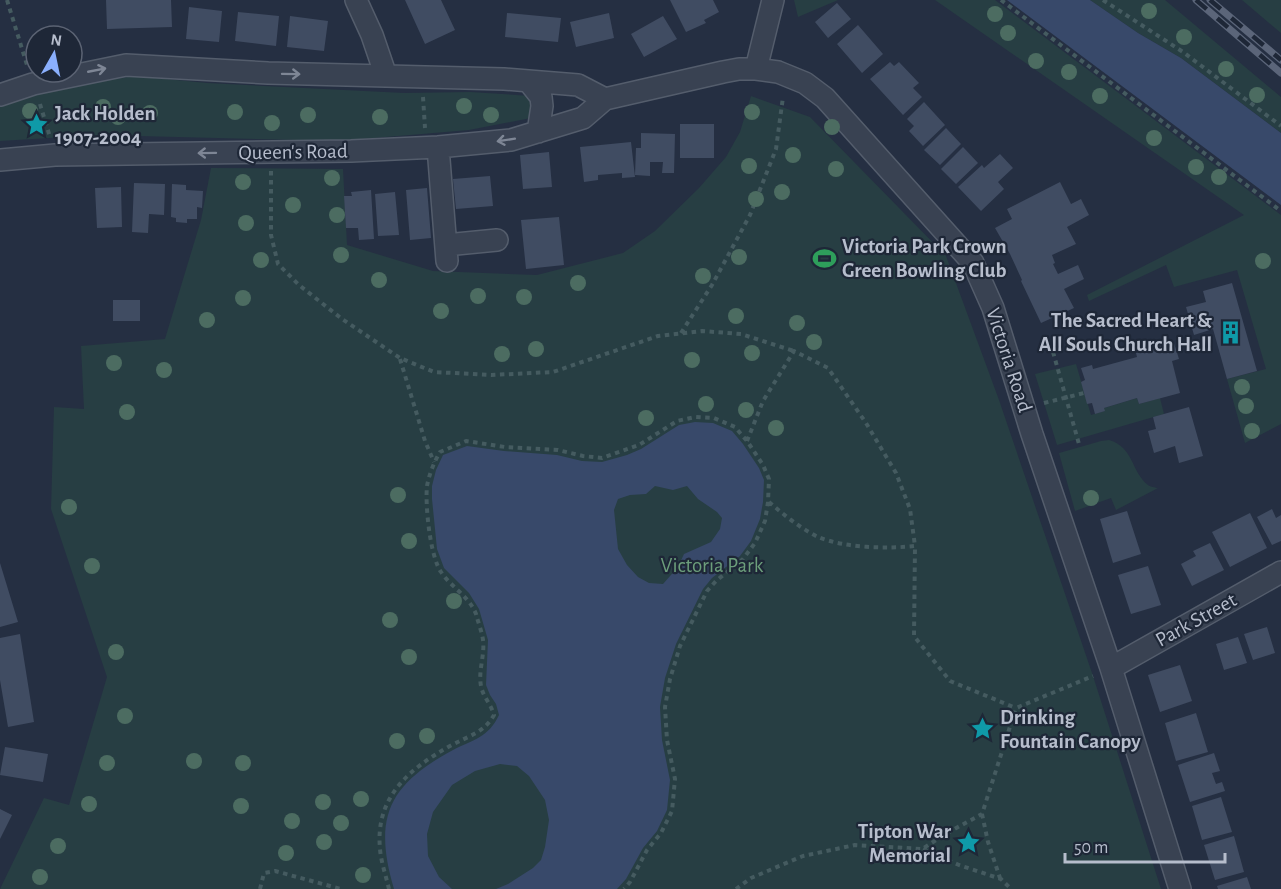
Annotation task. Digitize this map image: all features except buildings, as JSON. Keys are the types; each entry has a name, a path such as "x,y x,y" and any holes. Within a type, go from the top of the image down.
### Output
{"street":[{"path":"356,0 372,35 386,76"},
{"path":"756,69 773,0"},
{"path":"0,95 33,84 126,65 268,73 504,79 578,85 605,99"},
{"name":"Victoria Road","path":"583,118 605,99 723,72 756,69 778,72 805,83 825,98 973,262 993,308 1067,541 1111,668 1180,889"},
{"path":"529,82 541,96 542,106 538,132"},
{"name":"Queen's Road","path":"0,160 44,155 351,151 438,147 511,140 583,118"},
{"path":"438,147 446,253 497,240"},
{"name":"Park Street","path":"1111,668 1281,572"}],"path":[{"path":"1001,0 1281,211"},
{"path":"1103,0 1183,52 1281,126"},
{"path":"422,78 426,134 438,147"},
{"path":"680,333 712,285 750,214 776,149 783,98"},
{"path":"271,152 271,236 278,264 299,285 342,319 400,358 434,372 491,375 553,372 658,336 702,331 741,334 794,351 828,368 866,423 896,473 910,509 915,546 914,636 950,681 1016,708 1111,668"},
{"path":"747,441 763,401 794,351"},
{"path":"1053,352 1079,444"},
{"path":"400,358 425,441 434,462"},
{"path":"1024,409 1084,393"},
{"path":"389,889 380,848 380,824 386,804 395,788 422,764 450,746 483,730 494,715 492,706 481,686 483,640 475,611 465,596 440,571 433,550 427,499 434,462 440,452 466,441 505,447 558,450 602,458 639,445 677,421 695,417 714,418 735,427 763,465 769,479 765,521 755,543 743,559 707,591 680,646 670,679 665,707 667,740 675,779 672,811 661,833 647,850 624,889"},
{"path":"768,502 789,519 819,537 877,547 915,546"},
{"path":"1011,889 1001,879 988,842 982,814 1016,708"},
{"path":"922,849 982,814"},
{"path":"736,889 751,878 803,856 855,845 922,849 959,865 1001,879"},
{"path":"260,889 264,873 275,871 341,889"}],"green space":[{"path":"794,0 838,0 798,17"},
{"path":"935,0 995,0 1281,215 1281,424 1245,443 1227,379 1266,369 1237,270 1174,287 1166,265 1089,301 1087,295 1244,215"},
{"path":"1090,0 1165,0 1281,97 1281,133 1181,58 1138,33"},
{"path":"1242,0 1281,0 1281,33"},
{"path":"135,76 207,83 404,93 470,92 531,96 538,111 531,118 469,130 339,141 99,135 0,141 0,105 53,88"},
{"name":"Victoria Park","path":"751,96 810,117 946,256 999,400 1093,676 1161,889 0,889 44,798 69,805 107,677 51,509 54,407 84,409 81,346 165,339 201,220 211,168 343,169 347,245 433,271 537,275 623,253 655,231 699,188 726,157 740,132"},
{"path":"1076,364 1091,415 1104,411 1104,408 1137,398 1139,404 1160,398 1164,414 1057,445 1035,374"},
{"path":"1109,440 1117,443 1128,454 1142,480 1158,488 1116,510 1111,498 1075,511 1059,453"}],"water":[{"path":"1007,0 1090,0 1138,33 1181,58 1281,133 1281,205"},
{"path":"695,422 713,423 732,431 759,468 764,480 763,502 760,519 751,541 740,556 712,578 703,589 676,644 665,678 660,707 662,740 670,780 667,810 657,831 643,848 626,879 617,889 496,889 533,868 541,860 549,820 545,800 529,776 517,766 500,764 475,771 452,785 433,812 427,834 428,856 439,877 452,889 394,889 385,842 386,823 391,806 400,791 431,763 485,733 499,715 486,685 488,640 479,609 469,593 444,568 437,549 432,486 443,455 467,446 602,462 641,449 679,425","holes":["655,486 673,490 687,486 698,499 722,518 720,529 711,542 684,554 678,567 663,584 649,583 638,577 627,565 618,549 614,510 618,499 630,495 646,494"]}],"railway":[{"path":"1196,0 1281,73"},
{"path":"1210,0 1281,60"}],"place":[{"name":"Jack Holden 1907-2004","path":"37,125"},
{"name":"Victoria Park Crown Green Bowling Club","path":"824,258"},
{"name":"The Sacred Heart & All Souls Church Hall","path":"1230,332"},
{"name":"Drinking Fountain Canopy","path":"982,729"},
{"name":"Tipton War Memorial","path":"969,843"}]}
